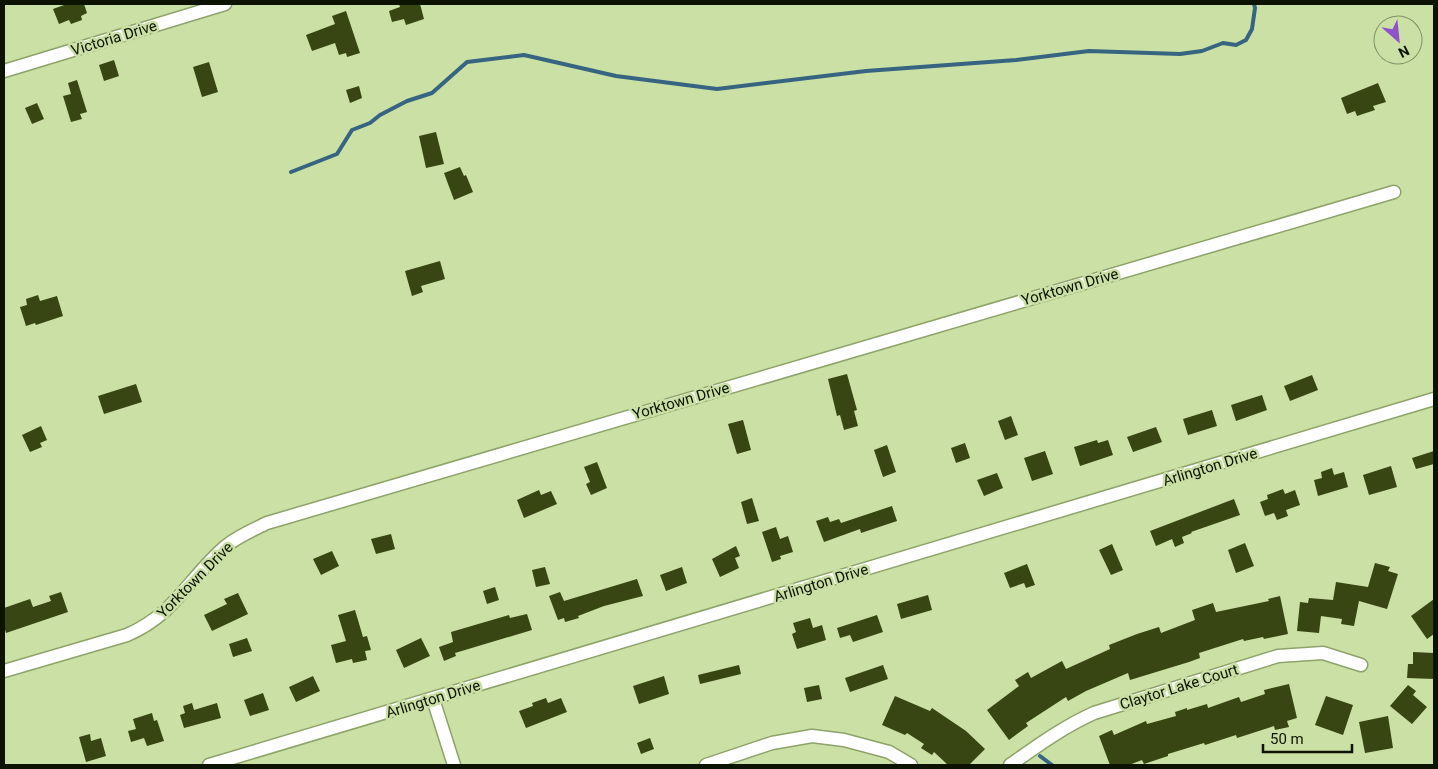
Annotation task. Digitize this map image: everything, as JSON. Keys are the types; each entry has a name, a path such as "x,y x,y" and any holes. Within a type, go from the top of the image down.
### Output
{"street":[{"name":"Victoria Drive","path":"4,71 225,4"},
{"name":"Yorktown Drive","path":"4,671 140,630 168,609 210,561 227,545 267,523 1394,192"},
{"name":"Arlington Drive","path":"208,765 1434,399"},
{"name":"Claytor Lake Court","path":"1010,765 1052,735 1073,722 1094,713 1278,656 1323,654 1361,666"},
{"path":"433,699 454,765"},
{"path":"706,765 772,743 812,736 844,740 888,752 911,765"}],"building":[{"path":"67,4 84,4 87,13 81,16 82,20 71,24 69,20 59,24 53,9"},
{"path":"399,4 420,4 424,19 406,25 404,19 392,22 389,11 400,7"},
{"path":"346,11 360,53 347,57 346,53 339,55 335,43 312,51 306,35 335,24 332,16"},
{"path":"114,60 119,76 104,81 99,65"},
{"path":"209,62 218,92 202,97 193,67"},
{"path":"77,80 87,112 80,114 82,119 71,122 63,96 71,94 68,83"},
{"path":"1378,83 1386,102 1373,106 1375,110 1357,116 1355,111 1347,114 1341,98"},
{"path":"359,86 362,98 350,103 346,90"},
{"path":"37,103 44,119 32,124 25,108"},
{"path":"436,132 444,164 426,168 419,136"},
{"path":"460,167 464,176 466,175 473,192 454,200 444,173"},
{"path":"440,261 445,279 421,286 423,292 412,296 405,271"},
{"path":"38,295 40,301 57,296 63,316 36,325 35,323 26,326 20,307 27,305 26,299"},
{"path":"847,374 857,410 854,411 858,426 844,430 840,415 837,416 828,379"},
{"path":"1312,375 1318,390 1290,401 1284,386"},
{"path":"136,384 142,402 104,414 98,396"},
{"path":"1262,395 1267,410 1236,421 1231,405"},
{"path":"1212,410 1217,426 1188,435 1183,419"},
{"path":"1011,416 1018,435 1005,440 998,421"},
{"path":"743,420 751,450 737,454 728,424"},
{"path":"41,426 47,440 40,443 42,447 30,452 22,435"},
{"path":"1156,427 1162,442 1133,452 1127,437"},
{"path":"1097,440 1098,443 1108,440 1113,455 1080,466 1074,447"},
{"path":"965,443 970,458 956,463 951,448"},
{"path":"887,445 896,472 883,477 874,450"},
{"path":"1045,451 1053,474 1032,481 1024,458"},
{"path":"1434,451 1434,464 1416,469 1412,458"},
{"path":"597,462 607,488 591,495 586,484 590,482 584,467"},
{"path":"1391,466 1397,487 1369,495 1363,475"},
{"path":"1332,468 1334,475 1344,472 1348,487 1318,496 1314,480 1322,478 1321,472"},
{"path":"997,473 1003,488 984,496 977,480"},
{"path":"1283,489 1285,494 1295,490 1300,505 1286,510 1288,516 1277,520 1274,513 1265,516 1260,502 1268,499 1267,495"},
{"path":"539,490 541,495 551,491 557,504 524,518 517,500"},
{"path":"752,498 759,521 747,524 741,502"},
{"path":"1234,499 1240,515 1191,532 1182,537 1184,543 1175,547 1172,539 1156,546 1150,531"},
{"path":"892,506 897,521 861,533 860,529 824,542 816,521 828,517 830,522 839,519 841,523"},
{"path":"776,527 780,539 788,536 793,552 780,556 781,559 772,562 762,532"},
{"path":"391,534 395,549 376,554 371,539"},
{"path":"1245,543 1254,566 1236,573 1228,550"},
{"path":"1112,544 1123,570 1111,575 1099,550"},
{"path":"736,546 740,556 735,558 739,568 720,577 712,559"},
{"path":"332,551 339,566 321,575 313,559"},
{"path":"1375,563 1390,567 1388,571 1398,574 1387,609 1359,601 1354,626 1341,624 1342,619 1321,616 1319,633 1297,631 1300,602 1308,603 1309,598 1333,600 1336,582 1368,587"},
{"path":"1027,564 1035,585 1026,588 1024,583 1010,588 1004,573"},
{"path":"545,567 550,584 536,587 532,570"},
{"path":"682,567 687,583 666,591 660,575"},
{"path":"637,579 643,596 604,606 578,616 579,618 565,622 564,618 558,620 549,596 560,592 564,601"},
{"path":"495,587 499,600 487,604 483,591"},
{"path":"61,592 68,612 6,633 4,608 30,599 33,607 51,601 49,596"},
{"path":"238,593 248,614 212,631 204,615 227,604 224,599"},
{"path":"928,595 932,610 901,619 897,604"},
{"path":"1280,596 1288,634 1264,639 1263,637 1244,641 1243,639 1199,653 1200,658 1189,662 1130,680 1128,673 1068,701 1066,697 1026,723 1028,726 1009,740 987,710 1019,686 1015,680 1028,672 1031,678 1062,661 1066,669 1110,649 1109,645 1137,634 1159,627 1161,633 1195,620 1192,610 1213,603 1216,612 1269,601 1268,599"},
{"path":"1434,599 1434,634 1427,639 1411,616"},
{"path":"355,610 363,637 367,636 371,650 365,651 367,660 353,663 352,659 336,663 331,645 346,641 338,615"},
{"path":"527,614 532,630 455,653 456,656 444,661 439,647 453,642 451,632 509,615 510,618"},
{"path":"877,615 883,632 853,642 850,635 840,638 837,628"},
{"path":"810,618 813,628 822,625 826,640 797,649 792,634 796,632 793,623"},
{"path":"247,638 252,651 233,657 229,644"},
{"path":"421,638 430,656 404,668 396,650"},
{"path":"1413,652 1434,653 1434,679 1407,678 1408,664 1413,664"},
{"path":"739,665 741,674 700,684 698,675"},
{"path":"883,665 888,679 850,692 845,678"},
{"path":"313,676 320,691 296,702 289,687"},
{"path":"664,676 669,694 639,704 633,686"},
{"path":"1289,684 1297,718 1287,721 1289,727 1275,730 1274,726 1237,738 1236,735 1168,754 1168,756 1144,764 1142,760 1129,765 1110,765 1099,736 1112,730 1114,735 1146,721 1147,724 1176,716 1175,712 1187,708 1187,710 1207,704 1208,708 1239,697 1241,702 1265,694 1264,690"},
{"path":"819,685 822,699 807,702 804,688"},
{"path":"1408,685 1416,691 1413,695 1427,707 1412,724 1390,706"},
{"path":"263,693 269,710 250,716 244,700"},
{"path":"895,696 930,711 932,708 966,731 985,749 969,765 948,765 934,752 932,755 921,748 924,744 907,733 905,735 882,725"},
{"path":"1326,696 1353,705 1343,735 1315,725"},
{"path":"546,698 548,703 561,698 567,712 526,728 519,711 533,706 532,703"},
{"path":"192,703 194,710 217,703 221,718 184,728 180,715 185,713 183,706"},
{"path":"152,713 154,721 157,720 164,741 147,746 144,738 131,742 128,731 136,729 133,719"},
{"path":"1388,716 1393,748 1365,753 1359,722"},
{"path":"90,734 91,741 101,738 106,756 86,762 79,737"},
{"path":"650,738 654,749 641,754 637,743"}],"waterway":[{"path":"291,172 337,154 352,130 370,123 380,115 407,101 432,93 467,62 524,55 616,76 717,89 866,71 1016,60 1089,51 1180,54 1202,51 1223,43 1236,45 1246,40 1252,29 1254,4"},
{"path":"1040,756 1052,765"}]}
